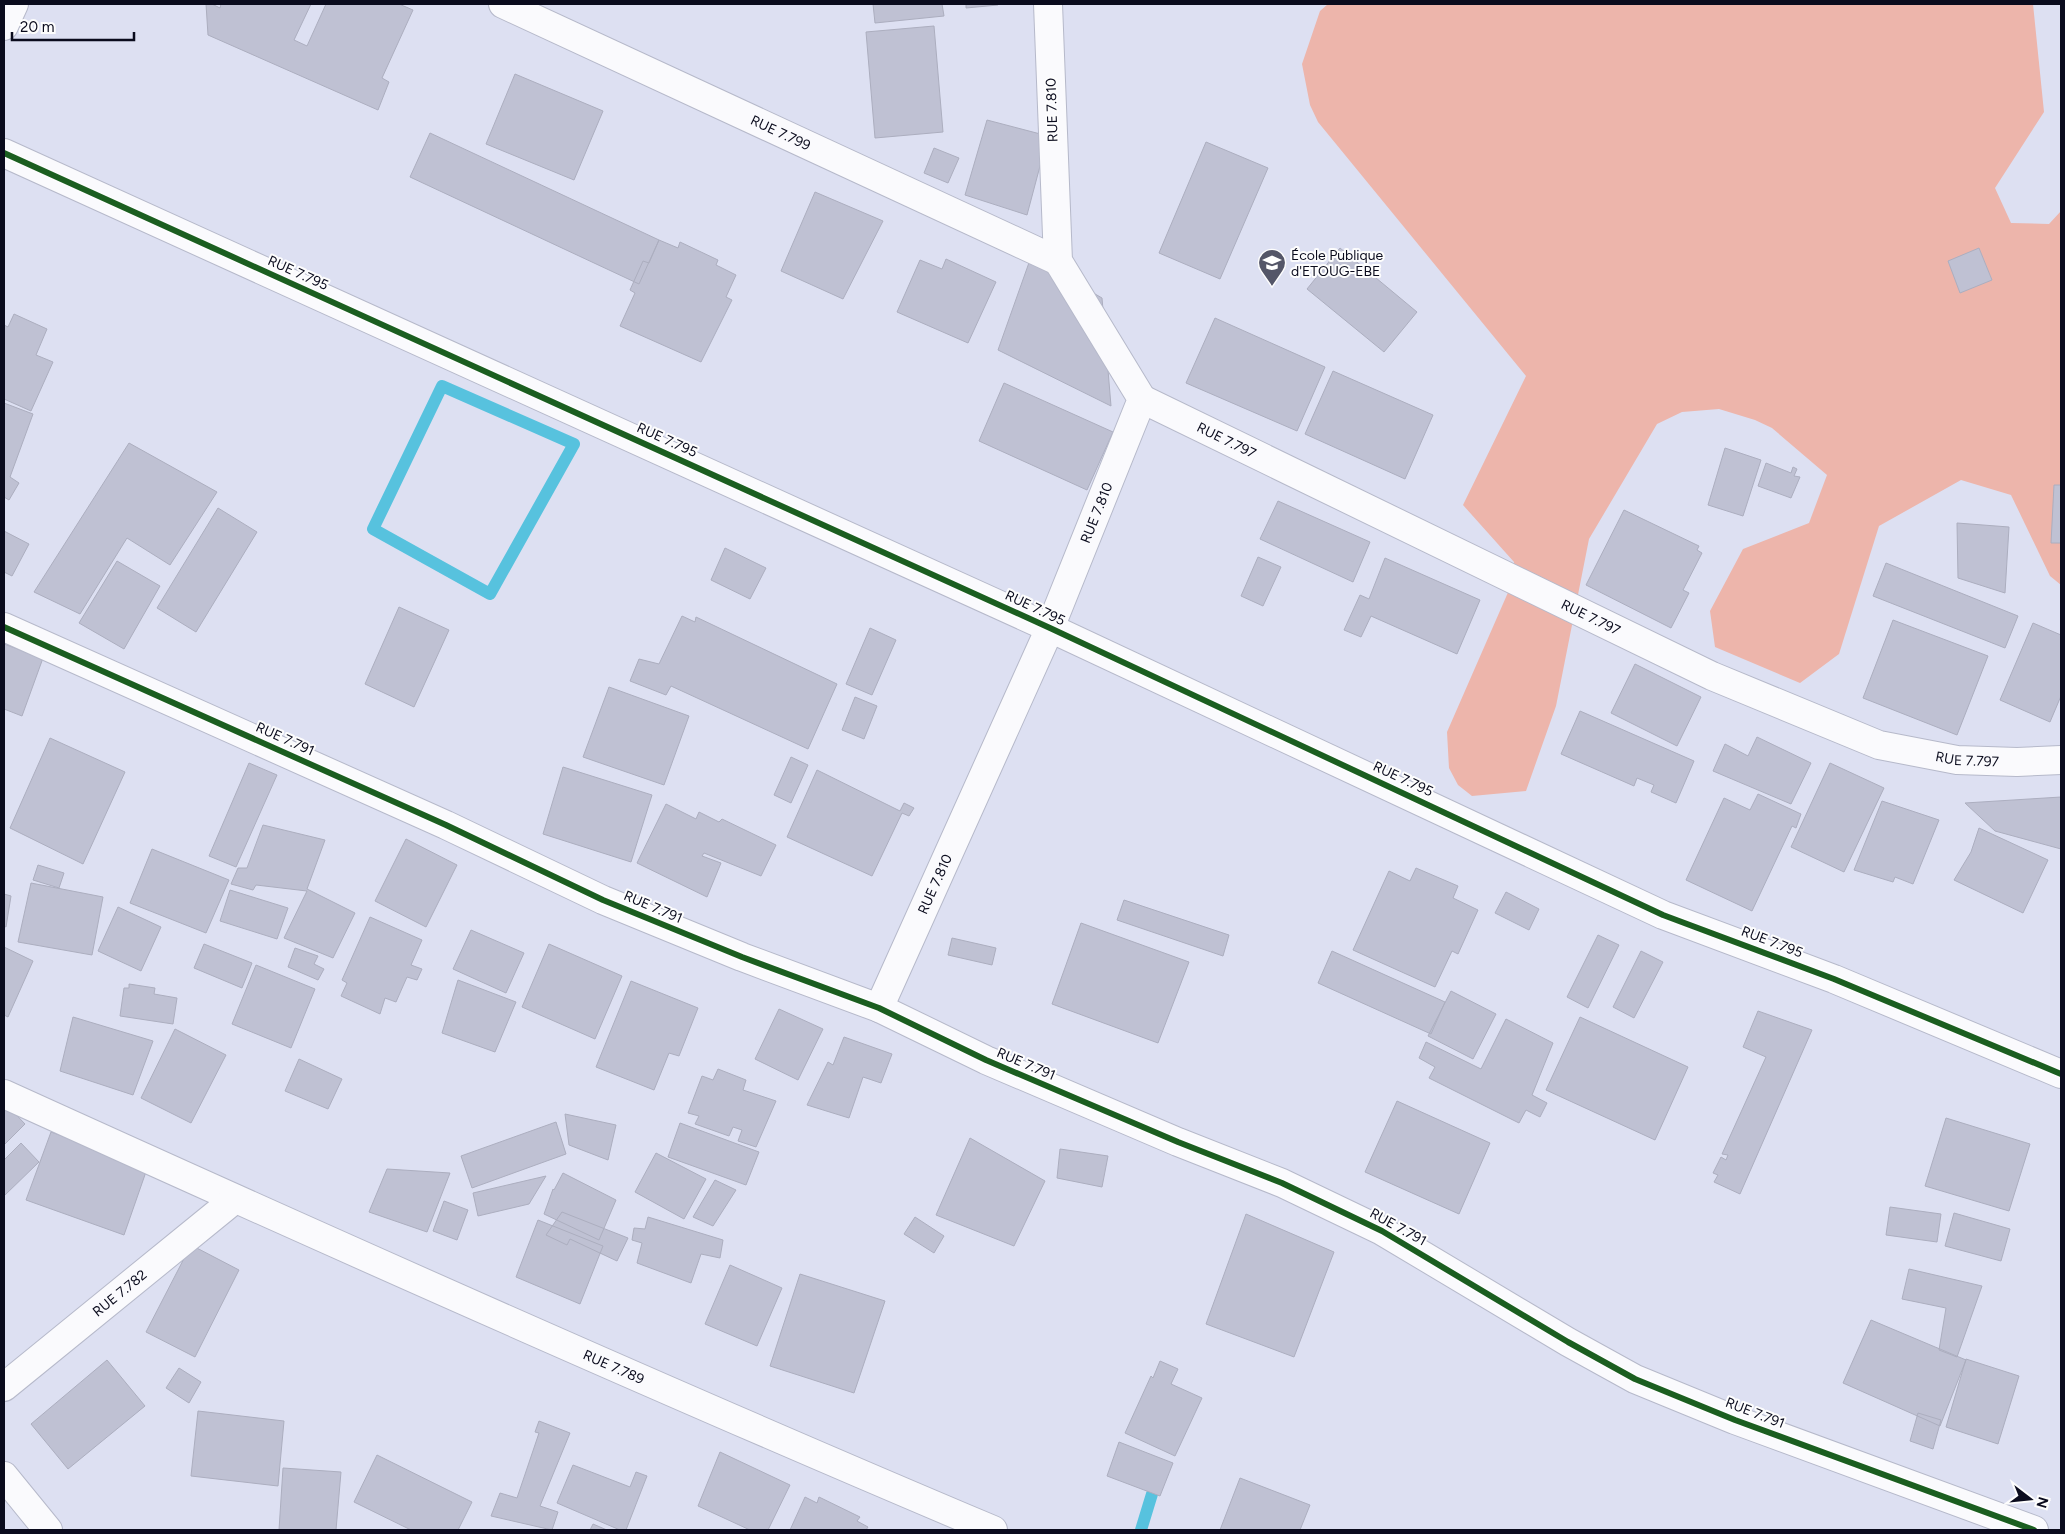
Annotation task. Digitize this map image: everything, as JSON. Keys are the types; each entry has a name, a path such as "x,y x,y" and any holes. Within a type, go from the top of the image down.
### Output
{"street":[{"path":"4,26 14,4"},
{"name":"RUE 7.799","path":"503,4 1058,261"},
{"name":"RUE 7.810","path":"879,1008 1050,628 1142,399 1058,261 1048,4"},
{"name":"RUE 7.795","path":"4,153 1050,628 1664,915 1834,979 2061,1074"},
{"name":"RUE 7.797","path":"1142,399 1712,676 1879,745 1957,760 2017,762 2061,760"},
{"name":"RUE 7.791","path":"4,627 446,825 604,900 742,957 879,1008 986,1060 1178,1142 1282,1183 1382,1231 1568,1342 1635,1379 1995,1524 2034,1530"},
{"name":"RUE 7.789","path":"4,1094 235,1199 803,1449 993,1530"},
{"name":"RUE 7.782","path":"4,1387 235,1199"},
{"path":"4,1476 48,1530"}],"shaded area":[{"path":"1328,4 2033,4 2044,112 1995,188 2011,223 2049,224 2061,211 2061,585 2050,576 2011,495 1961,480 1879,526 1839,654 1800,683 1715,647 1710,611 1743,549 1809,523 1827,475 1772,428 1755,420 1719,409 1682,412 1657,424 1589,539 1556,706 1526,791 1472,796 1458,785 1449,768 1447,732 1513,581 1514,562 1463,505 1526,376 1318,122 1310,105 1302,64 1320,11"}],"building":[{"path":"206,4 212,4 220,8 221,4 311,4 294,40 307,46 326,4 399,4 413,10 382,78 389,82 378,110 208,35"},
{"path":"873,4 942,4 944,16 875,23"},
{"path":"966,4 998,4 998,5 966,8"},
{"path":"934,26 943,132 875,138 866,32"},
{"path":"515,74 603,111 574,180 486,144"},
{"path":"987,120 1048,136 1027,215 965,195"},
{"path":"430,133 659,240 639,284 410,177"},
{"path":"1206,142 1268,168 1220,279 1159,253"},
{"path":"934,148 959,158 948,183 924,173"},
{"path":"815,192 883,221 843,299 781,271"},
{"path":"659,240 678,248 680,242 718,260 716,265 736,275 726,297 732,300 701,362 620,326 635,293 630,290 643,261 649,263"},
{"path":"1340,248 1417,312 1384,352 1307,289"},
{"path":"1979,248 1992,280 1960,293 1948,261"},
{"path":"1031,257 1102,298 1111,406 998,350"},
{"path":"946,259 996,282 968,343 897,312 920,260 942,269"},
{"path":"14,314 47,329 36,355 53,362 31,411 4,399 4,325 8,327"},
{"path":"1215,318 1325,367 1297,431 1186,383"},
{"path":"1333,371 1433,415 1405,479 1305,434"},
{"path":"1004,383 1113,432 1087,490 979,441"},
{"path":"4,403 33,414 10,477 19,483 9,500 4,497"},
{"path":"129,443 217,492 170,565 127,538 80,614 34,592"},
{"path":"1725,448 1761,460 1743,516 1708,505"},
{"path":"1766,463 1791,473 1793,467 1797,469 1794,476 1800,477 1791,498 1758,486"},
{"path":"2054,485 2061,485 2061,543 2051,543"},
{"path":"1278,501 1370,542 1353,582 1260,539"},
{"path":"218,508 257,532 196,632 157,608"},
{"path":"1624,510 1699,546 1697,550 1702,553 1683,590 1689,593 1671,628 1586,585"},
{"path":"1957,523 2009,527 2005,593 1958,578"},
{"path":"4,531 29,544 12,576 4,572"},
{"path":"725,548 766,568 750,599 711,580"},
{"path":"1258,557 1281,567 1263,606 1241,596"},
{"path":"1385,558 1480,600 1457,654 1371,616 1361,637 1344,630 1360,595 1369,599"},
{"path":"117,561 160,586 124,649 79,623"},
{"path":"1886,563 2018,616 2005,648 1873,596"},
{"path":"399,607 449,630 414,707 365,684"},
{"path":"682,616 695,622 696,617 837,684 808,749 671,686 666,695 630,681 639,659 659,664"},
{"path":"1893,620 1988,656 1957,735 1863,698"},
{"path":"2033,623 2061,635 2061,696 2050,722 2000,700"},
{"path":"870,628 896,640 872,695 846,684"},
{"path":"4,644 43,658 22,716 4,709"},
{"path":"1635,664 1701,697 1677,746 1611,713"},
{"path":"609,687 689,716 664,785 583,757"},
{"path":"855,697 877,706 864,739 842,730"},
{"path":"1580,711 1694,761 1676,803 1651,792 1654,785 1637,778 1634,786 1561,754"},
{"path":"1757,737 1811,763 1791,804 1713,771 1725,744 1748,756"},
{"path":"50,738 125,772 83,864 10,828"},
{"path":"791,757 808,765 791,803 774,795"},
{"path":"249,763 277,775 236,867 209,856"},
{"path":"1830,763 1884,788 1844,872 1791,847"},
{"path":"563,767 652,795 631,862 543,834"},
{"path":"817,770 900,811 904,803 914,808 909,816 902,813 872,876 787,837"},
{"path":"1758,794 1801,814 1796,828 1792,826 1752,911 1686,880 1724,798 1750,810"},
{"path":"2061,797 2061,849 1995,831 1965,803"},
{"path":"1882,801 1939,820 1913,884 1895,877 1893,882 1854,870"},
{"path":"666,804 696,819 699,812 719,822 722,819 776,845 761,876 704,853 702,856 721,863 707,897 637,863"},
{"path":"263,825 325,840 307,889 355,913 333,958 284,938 307,891 256,885 253,890 231,884 238,868 247,868"},
{"path":"1979,828 2048,860 2023,913 1954,880 1971,852"},
{"path":"406,839 457,865 426,927 375,901"},
{"path":"152,849 229,880 206,933 130,903"},
{"path":"38,865 64,873 59,888 33,880"},
{"path":"1416,868 1458,886 1453,898 1478,910 1458,954 1452,951 1435,987 1353,950 1389,871 1410,881"},
{"path":"31,883 103,897 92,955 18,942"},
{"path":"230,890 288,908 277,939 220,921"},
{"path":"1506,892 1539,909 1529,930 1495,913"},
{"path":"4,894 11,896 6,927 4,926"},
{"path":"1124,900 1229,935 1223,956 1117,920"},
{"path":"118,907 161,927 141,971 98,951"},
{"path":"370,917 422,940 411,965 422,969 417,980 407,977 396,1002 385,998 380,1014 341,996 347,983 342,980"},
{"path":"1081,923 1189,962 1158,1043 1052,1004"},
{"path":"471,930 524,953 506,993 453,969"},
{"path":"1598,935 1619,945 1588,1008 1567,997"},
{"path":"952,938 996,948 992,965 948,955"},
{"path":"204,944 252,963 242,988 194,968"},
{"path":"549,944 622,976 595,1039 522,1007"},
{"path":"4,947 33,961 8,1017 4,1015"},
{"path":"295,948 318,956 314,964 324,969 318,980 288,967"},
{"path":"1332,951 1445,1002 1431,1034 1318,983"},
{"path":"1641,951 1663,962 1634,1018 1613,1007"},
{"path":"256,965 315,989 291,1048 232,1024"},
{"path":"458,980 516,1002 495,1052 442,1033"},
{"path":"631,981 698,1008 679,1056 669,1053 654,1090 596,1067"},
{"path":"129,984 155,988 154,994 177,998 173,1024 120,1016 124,988 129,988"},
{"path":"1451,991 1496,1014 1473,1059 1428,1036"},
{"path":"779,1009 823,1029 798,1080 755,1059"},
{"path":"1758,1011 1812,1030 1740,1194 1714,1182 1718,1175 1713,1173 1721,1157 1726,1160 1728,1155 1722,1154 1766,1057 1743,1047"},
{"path":"73,1017 153,1041 133,1095 60,1071"},
{"path":"1580,1017 1688,1067 1655,1140 1546,1090"},
{"path":"1506,1019 1553,1043 1532,1095 1547,1103 1540,1117 1526,1110 1519,1123 1429,1078 1435,1067 1419,1058 1426,1042 1481,1069"},
{"path":"175,1029 226,1055 191,1123 141,1098"},
{"path":"844,1037 892,1054 881,1083 863,1077 849,1118 807,1105 828,1062 833,1065"},
{"path":"299,1059 342,1079 328,1109 285,1091"},
{"path":"718,1069 746,1080 743,1090 776,1101 756,1147 738,1141 742,1130 733,1127 729,1136 695,1124 699,1116 688,1113 702,1076 713,1080"},
{"path":"1397,1101 1490,1143 1459,1214 1365,1172"},
{"path":"4,1102 25,1124 4,1145"},
{"path":"565,1114 616,1125 608,1160 569,1145"},
{"path":"1946,1118 2030,1144 2009,1211 1925,1186"},
{"path":"556,1122 566,1154 472,1188 461,1156"},
{"path":"680,1123 759,1152 746,1185 668,1157"},
{"path":"51,1132 148,1166 124,1235 26,1200"},
{"path":"970,1138 1045,1181 1014,1246 936,1215"},
{"path":"21,1143 39,1162 4,1196 4,1160"},
{"path":"1060,1149 1108,1156 1102,1187 1057,1178"},
{"path":"656,1153 706,1179 684,1219 635,1192"},
{"path":"387,1169 450,1173 427,1232 369,1212"},
{"path":"563,1173 616,1200 599,1240 544,1214 553,1189"},
{"path":"546,1176 529,1204 478,1216 473,1193"},
{"path":"715,1180 736,1190 713,1226 693,1217"},
{"path":"444,1201 468,1210 457,1240 433,1231"},
{"path":"1890,1207 1941,1214 1937,1242 1886,1235"},
{"path":"562,1212 628,1238 617,1261 570,1239 567,1245 546,1235"},
{"path":"1954,1213 2010,1229 2001,1261 1945,1246"},
{"path":"1246,1214 1334,1252 1294,1357 1206,1324"},
{"path":"648,1217 723,1240 720,1258 701,1254 691,1283 637,1263 642,1243 632,1240 634,1228 645,1229"},
{"path":"915,1217 944,1236 934,1253 904,1234"},
{"path":"538,1220 603,1246 580,1304 516,1277"},
{"path":"191,1245 239,1270 195,1357 146,1332"},
{"path":"730,1265 782,1288 757,1346 705,1324"},
{"path":"1909,1269 1982,1286 1957,1357 1939,1350 1946,1308 1902,1299"},
{"path":"800,1274 885,1301 854,1393 770,1366"},
{"path":"1871,1320 1966,1360 1940,1426 1843,1383"},
{"path":"1966,1359 2019,1376 1998,1444 1946,1427"},
{"path":"107,1360 145,1406 68,1469 31,1424"},
{"path":"1160,1361 1178,1369 1171,1384 1202,1398 1175,1456 1125,1433 1151,1376 1153,1378"},
{"path":"179,1368 201,1382 189,1403 166,1388"},
{"path":"198,1411 284,1421 278,1486 191,1476"},
{"path":"1918,1413 1941,1420 1933,1449 1910,1441"},
{"path":"539,1421 570,1433 540,1506 558,1512 552,1530 491,1516 500,1493 517,1498 539,1433 535,1432"},
{"path":"1119,1442 1173,1463 1160,1496 1107,1476"},
{"path":"720,1452 790,1485 768,1530 750,1530 698,1506"},
{"path":"377,1455 472,1502 458,1530 411,1530 354,1502"},
{"path":"573,1465 630,1487 636,1472 647,1476 626,1530 620,1530 557,1503"},
{"path":"283,1468 341,1472 336,1530 279,1530"},
{"path":"1240,1478 1310,1505 1300,1530 1220,1530"},
{"path":"805,1497 817,1503 819,1497 860,1517 857,1521 868,1527 866,1530 790,1530"},
{"path":"593,1524 607,1530 590,1530"}],"waterway":[{"path":"442,386 574,444 490,594 373,529 442,386"},
{"path":"1141,1530 1152,1494"}],"cycle path":[{"path":"4,153 1050,628 1663,915 1834,979 2061,1074"},
{"path":"4,627 446,825 603,900 742,957 879,1008 986,1060 1178,1142 1282,1183 1382,1231 1568,1342 1635,1379 1735,1420 2034,1530"}],"place":[{"name":"École Publique d'ETOUG-EBE","path":"1272,287"}]}
